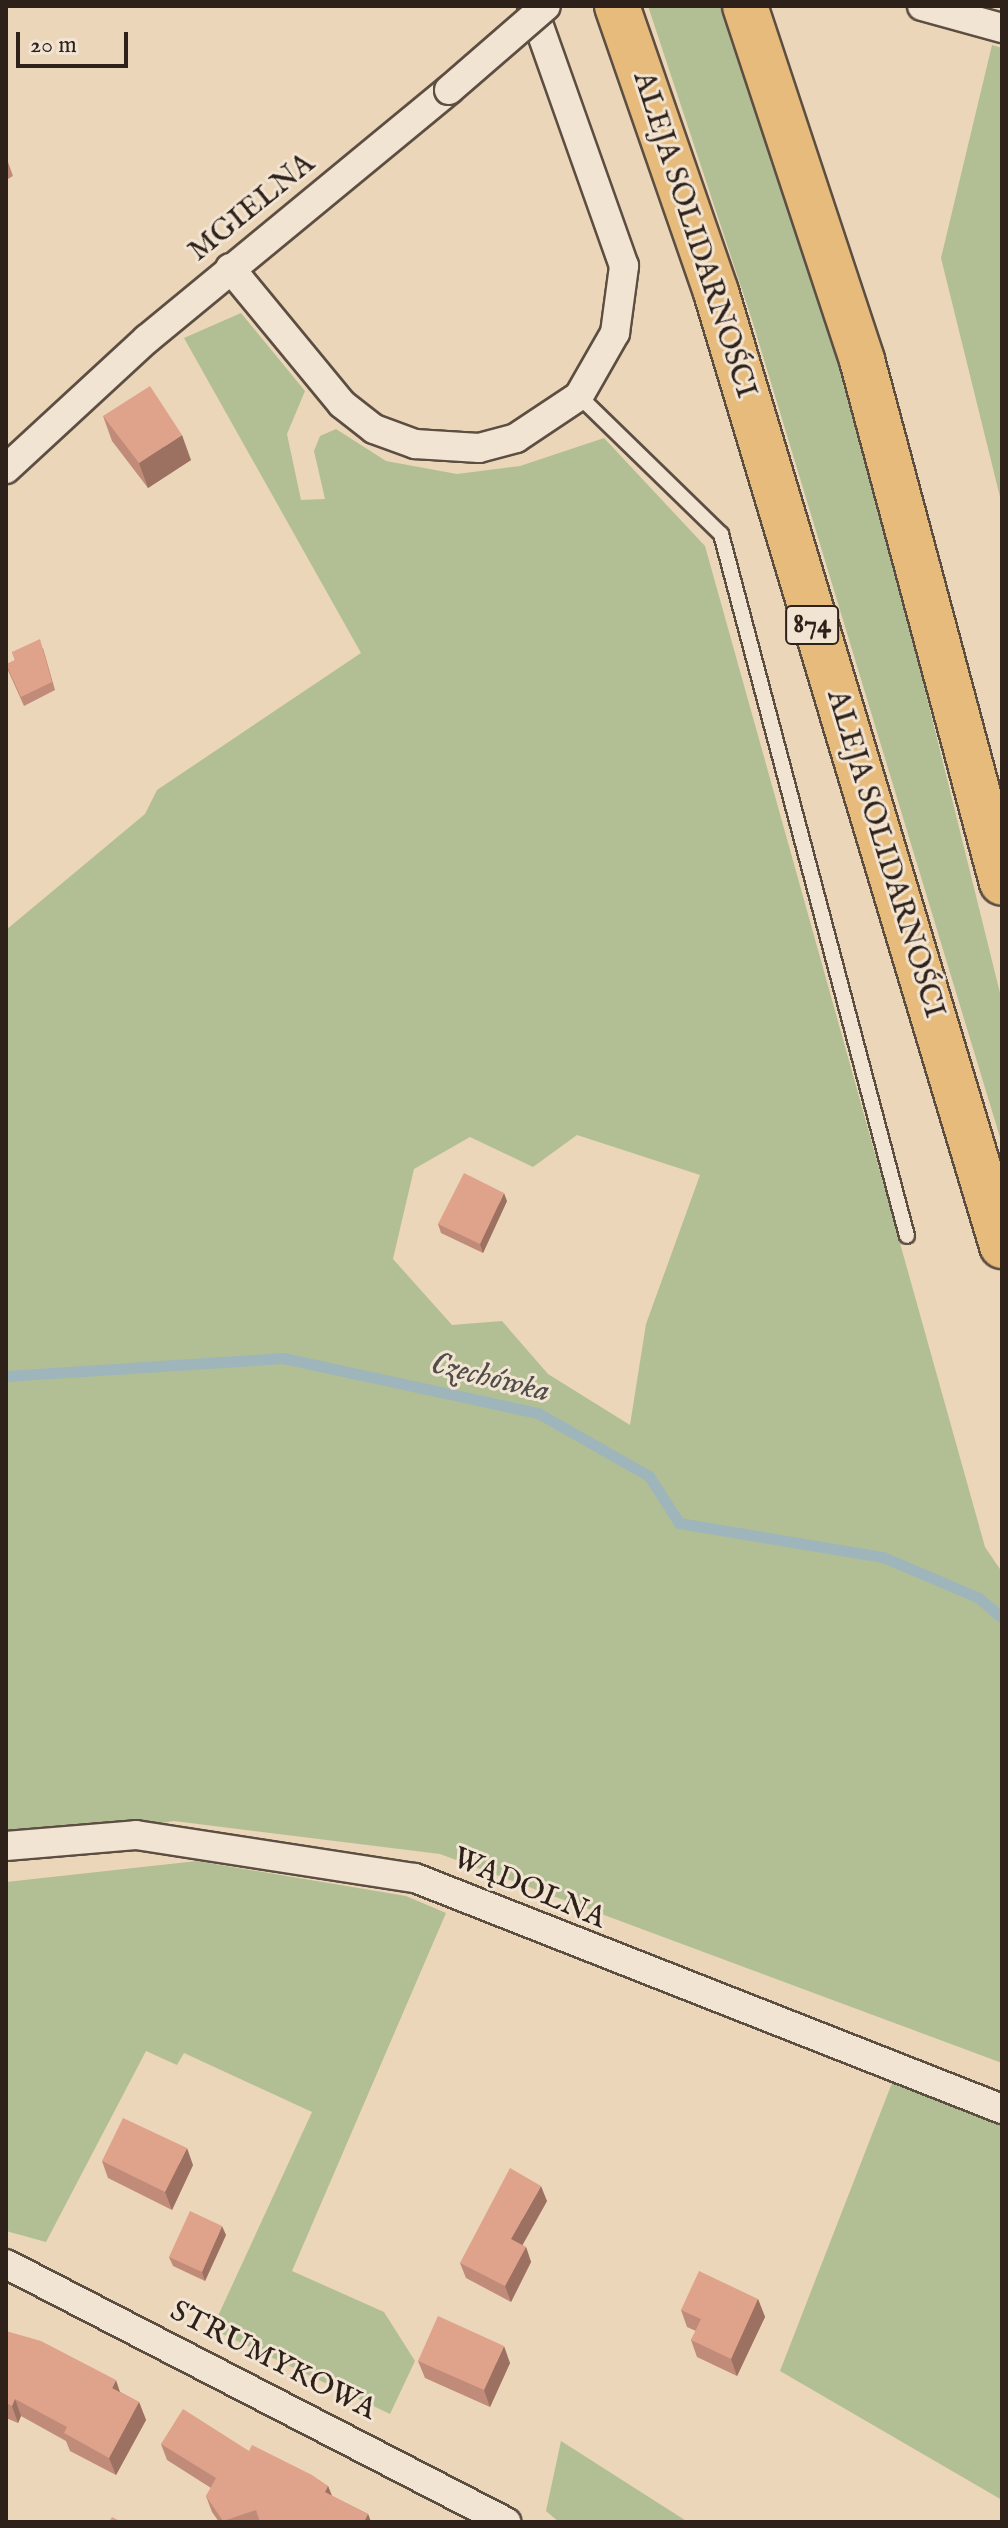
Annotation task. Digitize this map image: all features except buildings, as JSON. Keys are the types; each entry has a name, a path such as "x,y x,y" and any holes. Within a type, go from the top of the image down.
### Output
{"main road":[{"name":"ALEJA SOLIDARNOŚCI","path":"617,6 716,292 1002,1246"},
{"path":"745,6 862,360 1002,883"}],"street":[{"path":"230,268 342,404 374,429 415,444 479,448 516,438 579,396 615,333 624,266 532,6"},
{"name":"MGIELNA","path":"6,469 230,268 449,90 546,6"},
{"path":"922,6 1002,28"},
{"name":"WĄDOLNA","path":"6,1846 136,1835 415,1878 1002,2109"},
{"name":"STRUMYKOWA","path":"6,2264 506,2522"}],"lane":[{"path":"579,396 721,534 907,1236"}],"green space":[{"path":"648,6 720,6 858,419 1002,1001 1002,1144 752,320"},
{"path":"992,45 1002,48 1002,505 941,258"},
{"path":"241,313 305,391 287,434 301,500 325,499 314,451 320,436 336,429 386,461 457,474 520,466 604,438 705,546 985,1547 1002,1572 1002,2063 440,1854 174,1821 6,1847 6,930 145,814 157,790 361,653 184,338","holes":["577,1135 700,1175 646,1324 630,1425 548,1374 502,1321 452,1325 393,1259 414,1169 470,1137 533,1167"]},
{"path":"197,1861 406,1896 446,1913 292,2271 384,2312 415,2361 390,2414 212,2329 312,2112 184,2053 177,2065 146,2051 46,2242 6,2231 6,1882"},
{"path":"892,2083 1002,2126 1002,2500 780,2371"},
{"path":"561,2441 688,2522 559,2522 546,2511"}],"waterway":[{"name":"Czechówka","path":"6,1376 283,1358 538,1413 649,1476 679,1523 883,1557 979,1598 1002,1618"}]}
